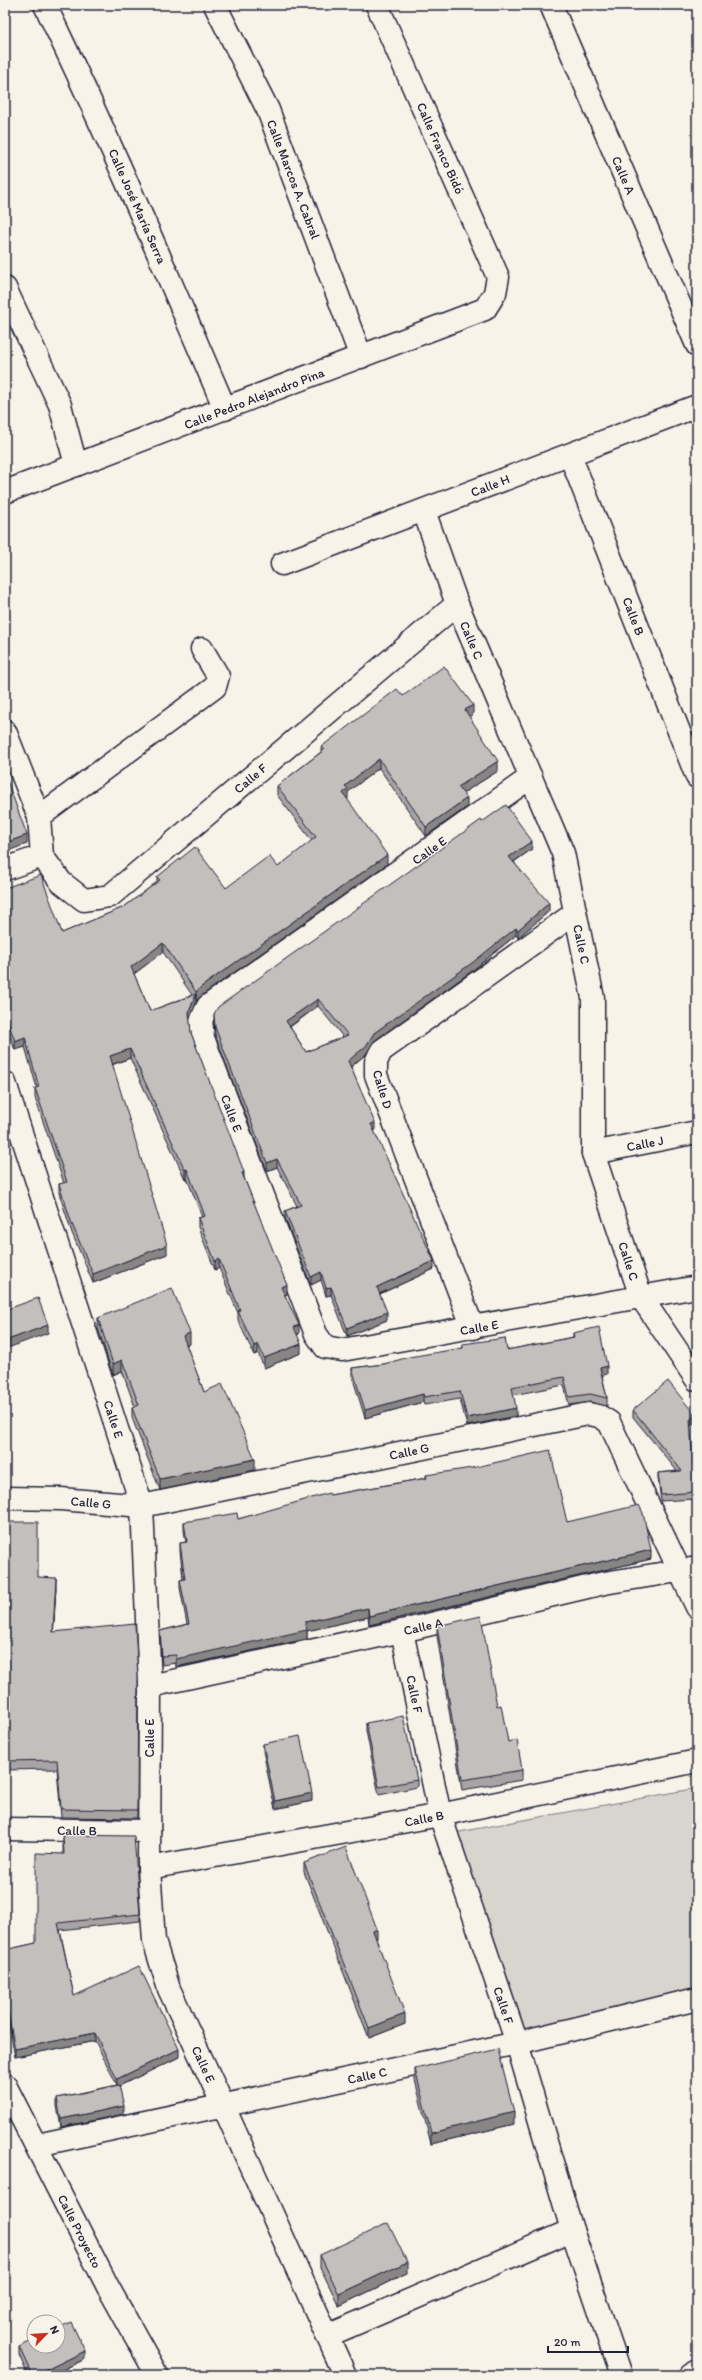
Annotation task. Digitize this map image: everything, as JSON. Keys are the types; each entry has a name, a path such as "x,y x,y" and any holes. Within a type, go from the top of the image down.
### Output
{"street":[{"name":"Calle José María Serra","path":"45,5 95,110 225,409"},
{"name":"Calle Marcos A. Cabral","path":"215,5 268,110 361,357"},
{"name":"Calle Franco Bidó","path":"377,5 498,278 495,293"},
{"name":"Calle A","path":"552,5 697,345"},
{"path":"5,288 60,405 76,465"},
{"name":"Calle Pedro Alejandro Pina","path":"5,492 485,309 495,293"},
{"name":"Calle H","path":"282,564 697,406"},
{"name":"Calle B","path":"570,455 697,777"},
{"name":"Calle C","path":"424,511 457,604 563,853 593,998 593,1153 641,1297 697,1380"},
{"name":"Calle F","path":"42,856 61,882 84,900 110,896 457,604"},
{"path":"39,817 215,687 218,676 202,649"},
{"path":"5,731 39,817 42,856 5,869"},
{"name":"Calle E","path":"531,777 208,1006 201,1020 203,1038 316,1334 325,1347 342,1350 473,1328 697,1287"},
{"name":"Calle D","path":"473,1328 376,1075 376,1062 381,1051 575,913"},
{"name":"Calle E","path":"5,1083 142,1506 150,1686 149,1868 154,1941 169,1989 224,2105 345,2375"},
{"name":"Calle J","path":"593,1153 697,1132"},
{"name":"Calle G","path":"5,1498 61,1499 142,1506 588,1414 600,1416 609,1422 689,1568 697,1607"},
{"name":"Calle A","path":"150,1686 402,1631 604,1583 689,1568"},
{"name":"Calle F","path":"402,1631 440,1815 517,2043 572,2230 621,2375"},
{"name":"Calle B","path":"149,1868 440,1815 697,1761"},
{"name":"Calle B","path":"5,1829 149,1831"},
{"name":"Calle C","path":"36,2145 517,2043 697,1999"},
{"name":"Calle Proyecto","path":"5,2085 108,2287 157,2375"},
{"path":"327,2336 572,2230"},
{"path":"690,2375 697,2371"}],"shaded area":[{"path":"697,1788 697,2010 524,2046 448,1834"}],"building":[{"path":"444,666 473,705 465,710 498,761 458,787 467,798 426,827 379,759 345,786 348,789 343,793 387,855 196,992 163,943 131,967 150,1011 196,994 189,1012 191,1033 244,1172 242,1173 287,1285 281,1287 299,1325 294,1327 301,1344 264,1358 258,1344 254,1346 238,1311 240,1310 219,1259 215,1261 198,1218 205,1216 187,1169 185,1170 130,1049 110,1056 167,1245 93,1274 72,1224 59,1184 67,1182 35,1088 39,1087 25,1037 15,1041 5,1014 5,888 41,875 62,933 124,907 160,880 157,877 195,847 226,888 269,856 278,867 316,837 277,786 324,750 321,747 397,689 403,696"},
{"path":"5,775 27,835 5,843"},
{"path":"506,805 532,841 509,857 549,903 518,930 516,928 472,963 374,1033 366,1046 348,1061 375,1123 371,1124 434,1261 377,1287 387,1312 347,1328 331,1287 326,1288 321,1272 311,1277 285,1211 301,1205 277,1159 267,1163 215,1027 214,1014 218,1007 481,820 482,822","holes":["318,999 348,1035 306,1052 286,1021"]},
{"path":"172,1288 190,1333 183,1336 204,1392 222,1384 255,1459 160,1479 132,1408 139,1405 122,1360 113,1364 98,1318"},
{"path":"38,1298 48,1325 5,1341 5,1310"},
{"path":"599,1327 607,1366 600,1368 607,1398 590,1394 569,1397 564,1377 512,1387 516,1408 467,1418 460,1391 424,1397 423,1394 365,1410 352,1368 384,1364 409,1357 463,1348 463,1344 505,1338 507,1350 574,1337 573,1333"},
{"path":"668,1381 695,1415 690,1420 695,1492 661,1495 658,1473 682,1471 633,1410"},
{"path":"550,1450 567,1522 639,1505 643,1513 651,1550 369,1616 368,1608 305,1622 307,1630 176,1659 176,1655 162,1656 160,1631 189,1624 180,1580 185,1579 180,1543 187,1542 184,1522 237,1513 238,1519 329,1493 330,1495 427,1478 426,1475 472,1468"},
{"path":"5,1522 38,1522 38,1577 56,1578 53,1632 135,1624 138,1678 137,1810 61,1809 57,1760 5,1761"},
{"path":"481,1616 497,1706 501,1705 508,1742 517,1740 522,1770 462,1780 437,1626"},
{"path":"403,1716 417,1780 379,1787 366,1723"},
{"path":"300,1736 312,1793 275,1801 263,1744"},
{"path":"63,1835 134,1836 140,1914 58,1923 74,1996 139,1966 179,2049 117,2079 95,2033 15,2049 5,1997 5,1950 36,1943 36,1853 64,1854"},
{"path":"346,1847 377,1929 373,1931 405,2014 369,2028 304,1863"},
{"path":"498,2049 514,2112 431,2133 415,2069"},
{"path":"119,2085 124,2106 61,2119 57,2098"},
{"path":"388,2223 407,2262 339,2294 320,2255"},
{"path":"71,2322 85,2351 36,2375 32,2375 19,2347 26,2344 26,2354 66,2354 66,2324"}]}
